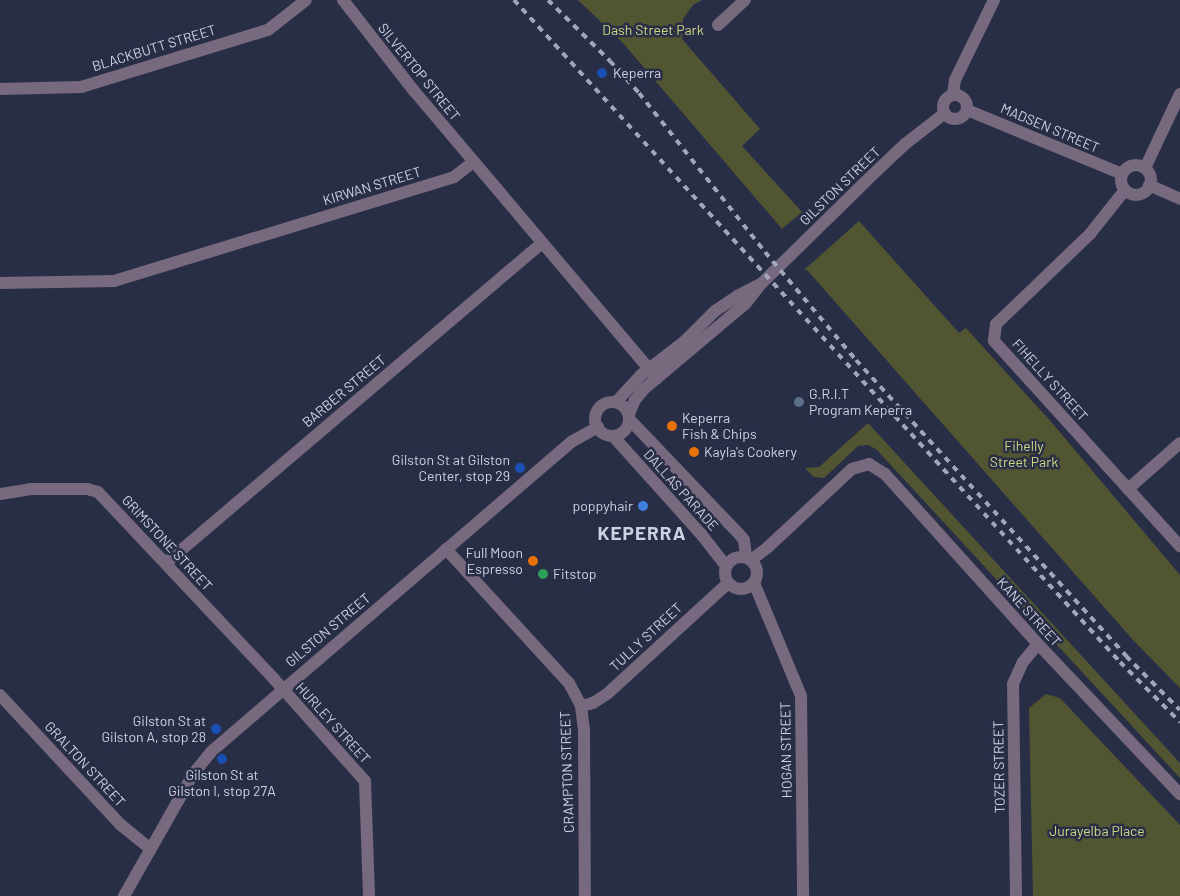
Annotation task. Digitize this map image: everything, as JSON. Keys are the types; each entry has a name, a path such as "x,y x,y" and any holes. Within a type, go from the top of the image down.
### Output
{"street":[{"name":"BLACKBUTT STREET","path":"0,89 81,87 268,30 306,0"},
{"name":"SILVERTOP STREET","path":"342,0 473,162"},
{"path":"718,25 745,0"},
{"path":"953,94 963,97 967,103 967,110 959,119 952,119 944,114 944,101 953,94 955,80 994,0"},
{"path":"1145,168 1180,94"},
{"name":"MADSEN STREET","path":"967,110 1122,174"},
{"name":"GILSTON STREET","path":"616,402 653,373 726,303 761,284 905,144 944,114"},
{"path":"473,162 653,373"},
{"name":"KIRWAN STREET","path":"0,283 114,280 454,177 473,162"},
{"path":"1132,165 1145,168 1150,178 1149,185 1145,191 1137,195 1125,190 1121,185 1122,174 1132,165"},
{"path":"1149,185 1180,198"},
{"name":"FIHELLY STREET","path":"1125,190 1090,234 996,324 994,341 1180,546"},
{"name":"BARBER STREET","path":"166,563 542,243"},
{"name":"GILSTON STREET","path":"629,417 653,373"},
{"path":"616,402 624,407 629,417 622,432 612,436 604,434 598,427 596,416 600,406 605,403 616,402"},
{"name":"DALLAS PARADE","path":"629,417 744,540 749,559"},
{"name":"GILSTON STREET","path":"124,896 202,761 282,689 571,442 598,427"},
{"name":"DALLAS PARADE","path":"612,436 701,534 726,566"},
{"path":"1128,489 1180,443"},
{"name":"KANE STREET","path":"749,559 852,469 869,464 885,474 1038,644 1180,794"},
{"name":"GRIMSTONE STREET","path":"0,494 30,489 93,490 98,492 282,689"},
{"name":"CRAMPTON STREET","path":"446,549 569,683 581,706 584,729 585,896"},
{"path":"732,559 749,559 757,568 754,583 741,590 728,584 724,575 726,566 732,559"},
{"name":"HOGAN STREET","path":"754,583 801,696 803,896"},
{"name":"TULLY STREET","path":"581,706 593,703 606,694 728,584"},
{"name":"TOZER STREET","path":"1016,896 1013,684 1023,662 1038,644"},
{"name":"HURLEY STREET","path":"282,689 365,781 369,896"},
{"name":"GRALTON STREET","path":"0,695 121,825 151,849"}],"green space":[{"name":"Dash Street Park","path":"578,0 702,0 693,5 683,19 682,39 760,129 742,146 802,212 782,229 623,43"},
{"name":"Fihelly Street Park","path":"859,221 959,333 966,328 1053,424 1180,575 1180,688 1133,640 807,270 804,270"},
{"path":"868,423 1180,763 1180,778 876,449 868,445 858,446 824,478 814,477 805,468 819,467"},
{"name":"Jurayelba Place","path":"1046,694 1060,698 1180,825 1180,896 1033,896 1029,708"}],"railway":[{"path":"514,0 1120,662 1180,722"},
{"path":"548,0 610,61 639,93 765,252 856,360 1126,656 1180,710"}],"place":[{"name":"Keperra","path":"602,73"},
{"name":"G.R.I.T Program Keperra","path":"799,402"},
{"name":"Keperra Fish & Chips","path":"672,426"},
{"name":"Kayla's Cookery","path":"694,452"},
{"name":"Gilston St at Gilston Center, stop 29","path":"520,468"},
{"name":"poppyhair","path":"643,506"},
{"name":"Full Moon Espresso","path":"533,561"},
{"name":"Fitstop","path":"543,574"},
{"name":"Gilston St at Gilston A, stop 28","path":"216,729"},
{"name":"Gilston St at Gilston I, stop 27A","path":"222,759"}],"district":[{"name":"KEPERRA","path":"642,533"}]}
